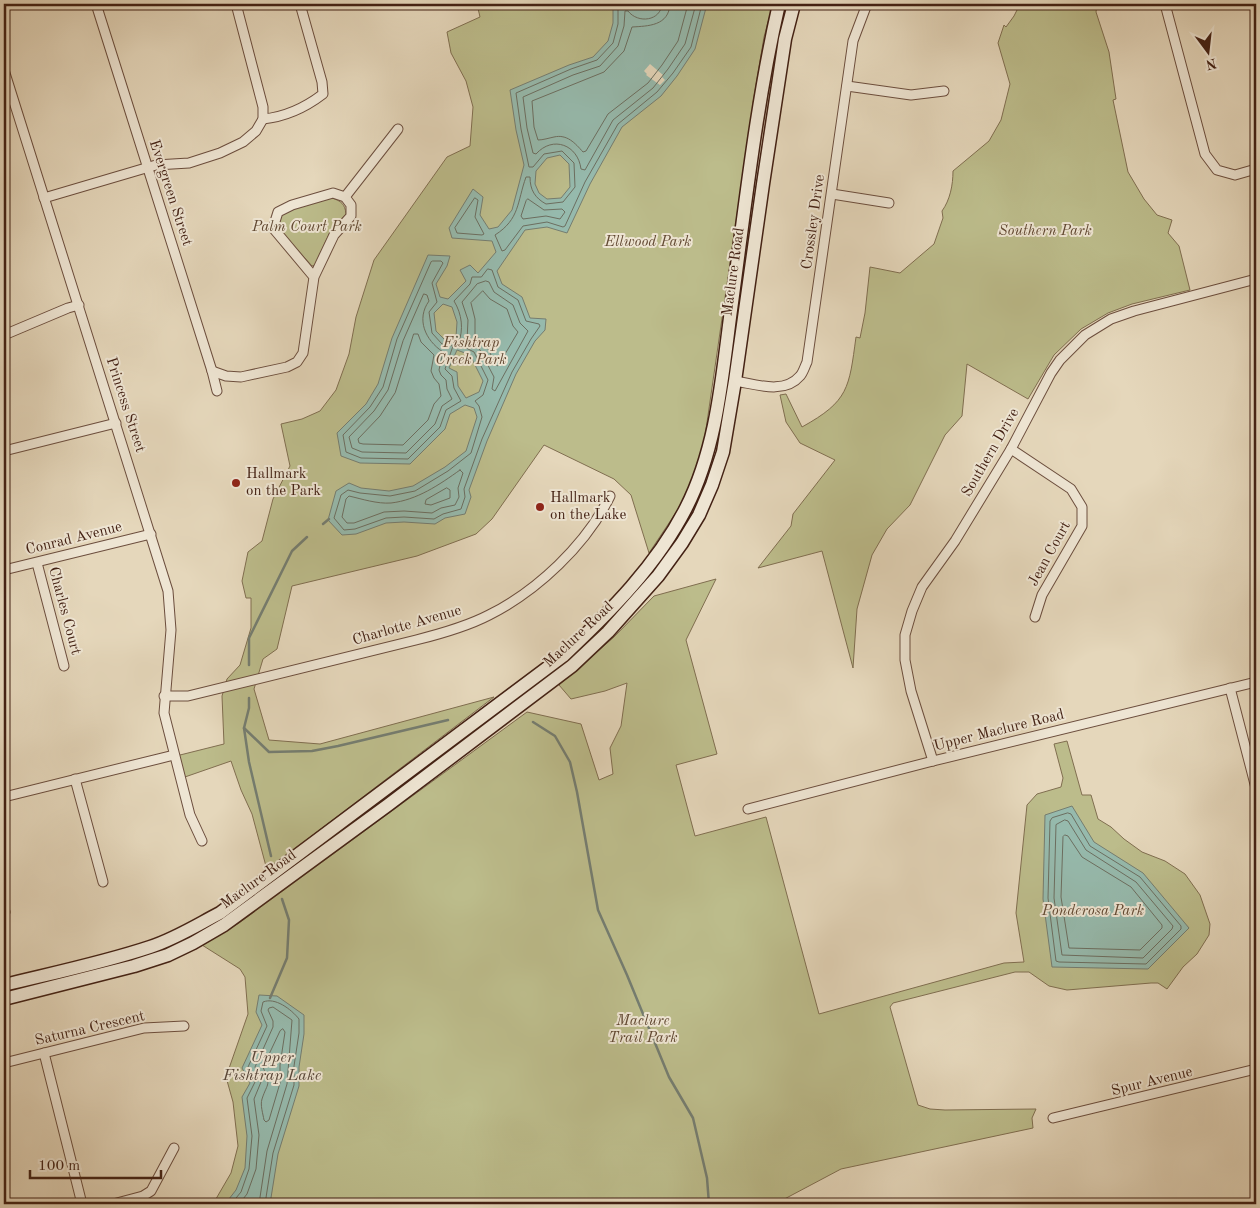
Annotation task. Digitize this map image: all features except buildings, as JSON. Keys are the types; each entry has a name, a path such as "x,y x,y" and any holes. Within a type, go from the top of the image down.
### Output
{"main road":[{"name":"Maclure Road","path":"4,985 150,947 177,936 220,913 563,656 595,626 638,579 670,536 686,509 709,450 770,40 779,4"},
{"name":"Maclure Road","path":"4,999 134,966 168,954 224,925 572,666 636,602 682,543 699,515 723,452 785,39 794,4"},
{"path":"730,315 735,330 729,371 735,381"}],"street":[{"name":"Evergreen Street","path":"96,4 217,391"},
{"path":"44,198 156,165 189,163 220,153 243,142 256,131 263,119 263,107 236,4"},
{"path":"263,119 275,118 300,108 323,94 322,82 300,4"},
{"name":"Crossley Drive","path":"735,381 775,387 791,384 800,376 807,362 852,41 867,4"},
{"path":"1165,4 1205,154 1217,170 1235,175 1256,169"},
{"name":"Princess Street","path":"4,70 168,592 171,630 164,714 190,815 202,841"},
{"path":"846,86 911,95 944,91"},
{"path":"345,197 398,129"},
{"path":"212,370 226,376 241,377 287,367 297,362 303,353 314,277 334,235 351,216 351,205 345,197 334,193 292,205 278,212 273,228 314,277"},
{"path":"832,194 889,203"},
{"name":"Southern Drive","path":"933,761 911,691 905,660 905,635 912,611 922,587 955,541 1011,449 1051,373 1060,360 1085,335 1111,319 1134,311 1256,279"},
{"path":"4,335 68,308 79,306"},
{"path":"4,451 116,423"},
{"name":"Jean Court","path":"1011,449 1071,489 1082,507 1082,526 1042,595 1035,617"},
{"name":"Charlotte Avenue","path":"164,696 188,696 416,640 449,631 487,616 513,602 532,588 570,552 600,516 610,496"},
{"name":"Conrad Avenue","path":"4,570 151,534"},
{"name":"Charles Court","path":"37,562 64,666"},
{"name":"Upper Maclure Road","path":"748,809 933,761 1256,682"},
{"path":"1230,688 1256,788"},
{"path":"4,797 174,755"},
{"path":"75,779 103,882"},
{"name":"Saturna Crescent","path":"4,1063 144,1028 184,1026"},
{"path":"44,1054 82,1204"},
{"name":"Spur Avenue","path":"1053,1118 1256,1070"},
{"path":"113,1204 143,1196 151,1191 174,1148"}],"green space":[{"name":"Fishtrap Creek Park","path":"477,4 773,4 764,37 753,103 755,106 750,125 704,443 683,502 649,553 631,495 614,479 544,445 492,519 476,534 417,556 292,586 277,649 263,659 254,689 269,740 320,744 494,697 267,870 252,814 231,761 182,778 176,756 224,744 222,696 227,679 240,665 251,628 251,598 246,598 242,581 248,552 262,541 273,499 290,466 281,424 302,419 320,411 336,390 349,354 356,317 374,260 447,157 470,146 473,107 466,81 451,53 447,32 480,17"},
{"name":"Southern Park","path":"1020,4 1097,4 1096,12 1109,52 1116,99 1113,100 1128,172 1144,199 1157,215 1172,220 1168,233 1179,246 1190,290 1132,304 1108,313 1081,329 1054,355 1028,399 967,364 962,416 945,435 910,505 887,529 872,555 857,609 853,668 822,551 758,568 791,526 793,514 835,460 800,443 786,422 780,395 786,394 802,427 818,418 838,401 848,381 856,337 860,338 870,267 900,273 934,244 943,218 942,211 950,192 953,171 989,141 1001,120 1010,84 998,43 1004,25 1006,27"},
{"name":"Palm Court Park","path":"332,198 342,203 346,214 330,232 315,265 312,266 276,226 281,214 292,208"},
{"name":"Maclure Trail Park","path":"716,579 686,640 717,754 676,765 695,836 766,817 819,1014 1004,963 1024,962 1016,913 1027,805 1037,794 1061,787 1063,778 1054,744 1067,741 1082,795 1091,795 1098,819 1142,852 1165,861 1185,874 1200,895 1210,924 1209,935 1197,954 1183,967 1167,989 1158,983 1151,983 1067,990 1049,986 1029,972 1015,972 893,1003 890,1007 918,1105 930,1109 945,1110 1036,1109 1032,1118 1033,1128 841,1169 775,1204 213,1204 231,1173 238,1146 233,1102 226,1077 248,1014 245,977 240,969 202,945 239,923 527,712 581,724 599,780 613,774 610,748 621,726 627,683 605,691 571,699 559,685 614,637 654,596"}],"water":[{"path":"613,4 637,4 641,9 656,4 707,4 695,49 661,96 622,127 590,184 567,233 547,227 525,230 497,271 502,284 522,297 530,318 546,319 545,330 535,341 516,374 487,441 469,490 471,497 465,514 445,518 435,524 386,523 356,534 342,535 328,520 336,491 349,483 361,488 389,491 413,486 445,467 466,451 477,417 474,408 465,405 450,414 445,429 410,464 360,463 341,456 337,433 366,404 378,384 392,338 428,255 450,256 447,266 436,284 440,297 448,299 466,281 460,270 470,265 478,273 496,252 492,241 452,238 449,228 473,189 483,197 480,215 489,229 498,227 512,210 524,165 510,90 593,57 608,41 613,23","holes":["560,155 569,164 570,187 561,198 547,199 539,193 535,184 536,171 547,158","443,304 452,307 457,322 456,337 445,340 436,331 434,313","457,350 470,355 483,381 479,392 466,398 458,386 457,372 449,368"]},
{"path":"1072,806 1094,842 1143,873 1189,928 1148,969 1052,967 1043,899 1045,815"},
{"name":"Upper Fishtrap Lake","path":"259,995 277,996 304,1015 299,1086 278,1154 270,1204 225,1204 236,1190 245,1168 247,1136 242,1097 250,1083 242,1068 262,1025 256,1012"}],"pier":[{"path":"650,64 663,75 662,77 665,80 660,85 646,75 644,71"}],"waterway":[{"path":"323,524 329,519"},
{"path":"249,665 249,638 292,551 307,537"},
{"path":"249,698 249,708 244,728 249,762 271,856"},
{"path":"244,728 269,752 312,751 448,720"},
{"path":"533,722 555,736 570,762 598,910 669,1077 693,1118 707,1178 709,1204"},
{"path":"270,998 287,958 289,920 282,899"}],"place":[{"name":"Hallmark on the Park","path":"236,483"},
{"name":"Hallmark on the Lake","path":"540,507"}],"park label":[{"name":"Ellwood Park","path":"648,242"},
{"name":"Ponderosa Park","path":"1093,911"}]}
